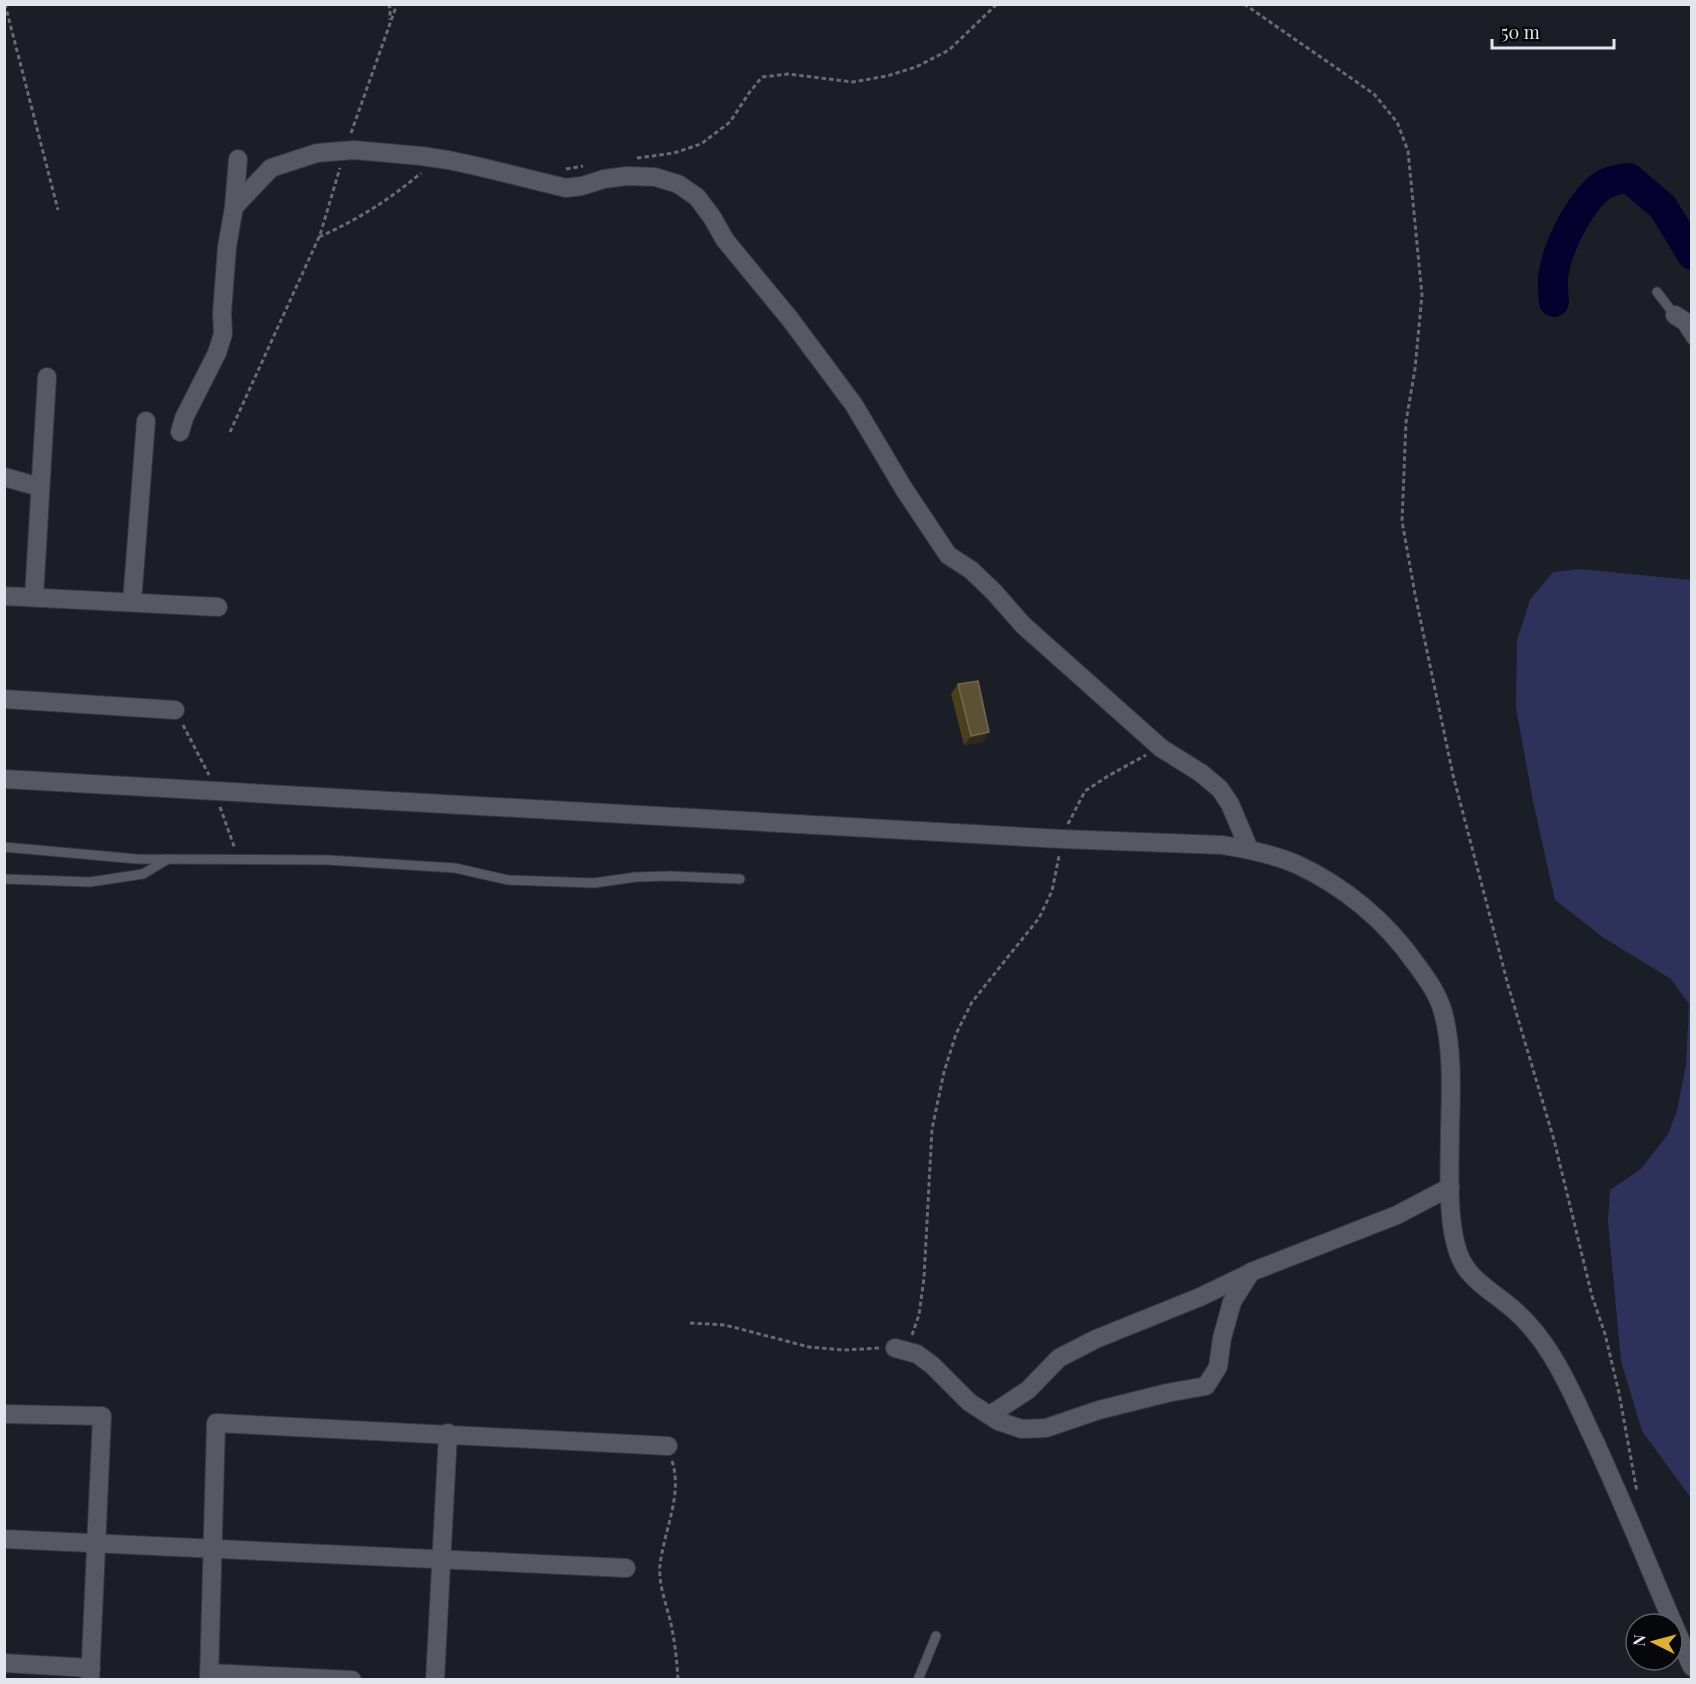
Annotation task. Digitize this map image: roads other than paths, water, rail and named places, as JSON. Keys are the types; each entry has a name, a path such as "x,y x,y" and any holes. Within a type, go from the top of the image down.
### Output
{"street":[{"path":"234,207 271,168 317,153 344,151 421,156 476,166 566,188 627,176 655,177 678,184 697,197 725,240 790,319 854,405 904,489 948,555 971,570 1023,625 1161,748 1201,773 1220,789 1230,804 1249,849"},
{"path":"180,432 184,418 217,353 223,334 222,313 227,247 234,207 238,159"},
{"path":"1675,315 1692,326"},
{"path":"34,597 46,377"},
{"path":"132,602 146,421"},
{"path":"4,477 40,487"},
{"path":"4,596 218,607"},
{"path":"4,699 175,710"},
{"path":"4,779 1062,839 1222,845 1249,849 1296,864 1350,897 1386,925 1435,992 1443,1010 1447,1031 1450,1187 1454,1233 1464,1265 1476,1279 1533,1328 1552,1356 1573,1395 1624,1504 1692,1667"},
{"path":"990,1415 1028,1390 1059,1358 1096,1339 1200,1297 1251,1272 1397,1215 1450,1187"},
{"path":"901,1350 916,1354 932,1365 969,1402 999,1421 1022,1429 1046,1428 1099,1410 1206,1386 1218,1367 1222,1338 1232,1302 1251,1272"},
{"path":"4,1414 102,1416 91,1674 4,1664"},
{"path":"341,1679 209,1676 216,1423 448,1433 668,1446"},
{"path":"435,1680 448,1433"},
{"path":"4,1539 626,1568"}],"lane":[{"path":"1657,292 1692,340"},
{"path":"4,847 137,859 328,860 455,868 508,880 594,883 636,877 670,876 740,879"},
{"path":"4,879 90,882 143,874 168,858"},
{"path":"918,1680 936,1636"}],"waterway":[{"path":"1554,302 1553,278 1563,242 1583,206 1599,188 1609,182 1629,178 1663,207 1692,255"}]}
